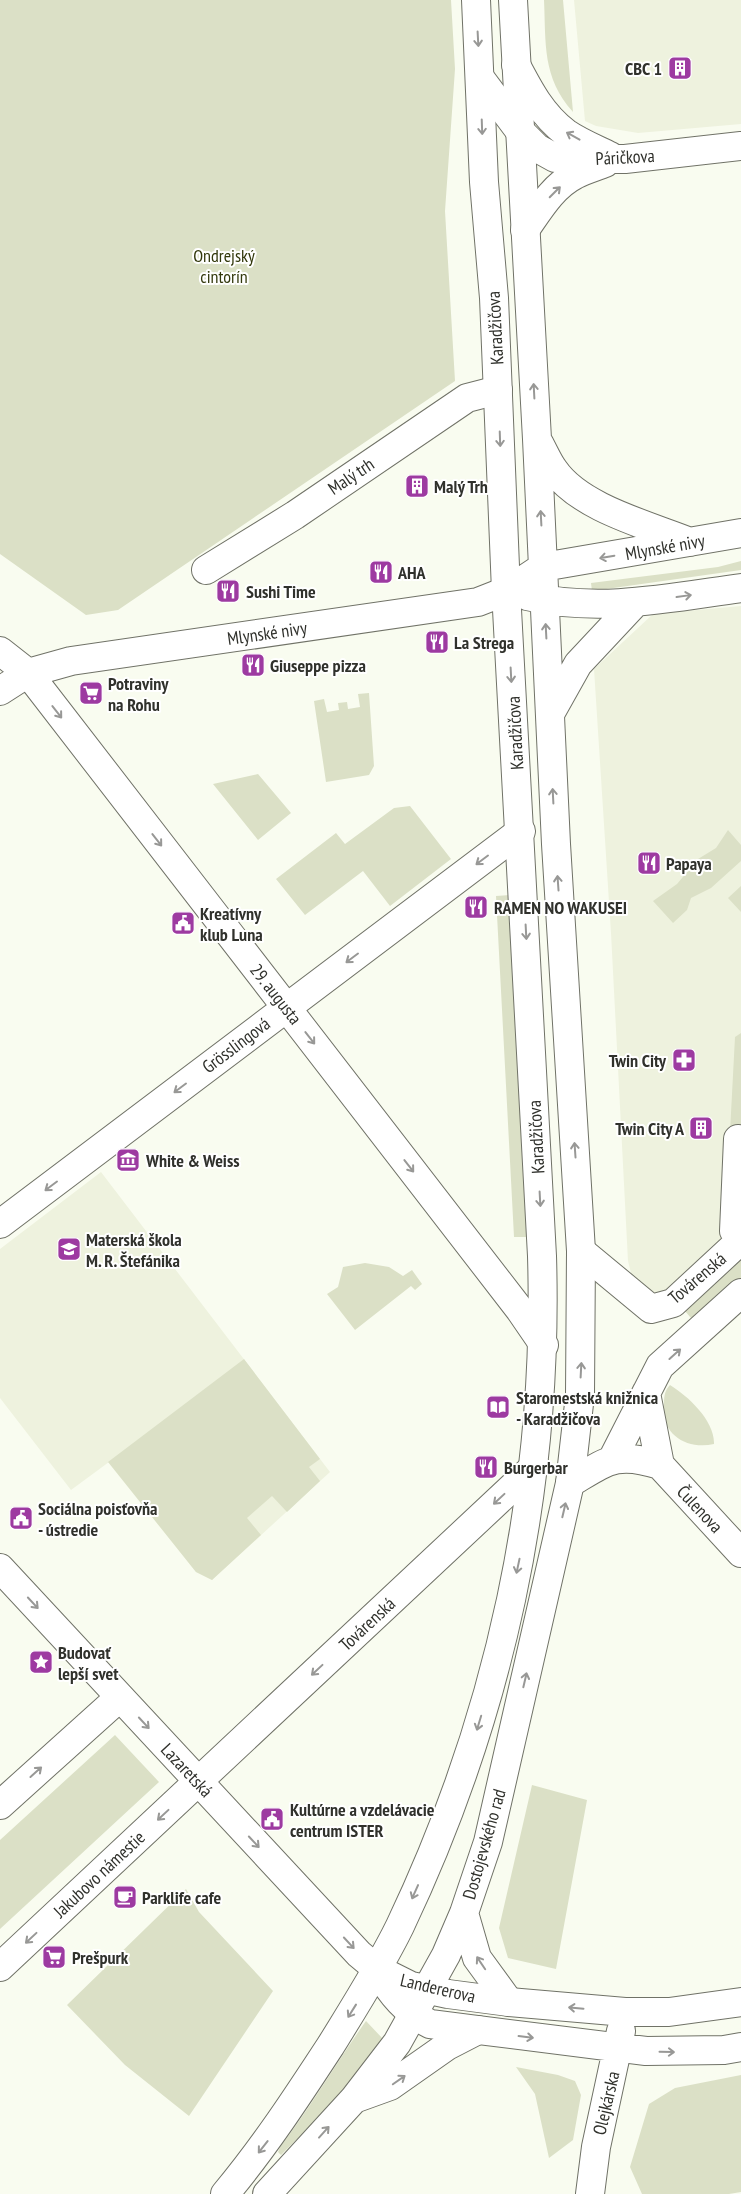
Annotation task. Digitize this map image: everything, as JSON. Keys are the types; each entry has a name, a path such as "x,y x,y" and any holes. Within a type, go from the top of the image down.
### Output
{"street":[{"name":"Karadžičova","path":"476,0 498,390 506,591 542,1256 544,1345 535,1466"},
{"name":"Karadžičova","path":"513,0 537,439 556,844 581,1251 582,1350 576,1436"},
{"path":"516,65 534,98 549,118 566,133 616,159"},
{"name":"Páričkova","path":"480,78 519,130 536,148 555,158 616,159 741,146"},
{"path":"525,230 541,205 564,182 575,174 616,159"},
{"name":"Malý trh","path":"206,570 295,515 467,398 498,390"},
{"path":"537,439 554,471 580,495 598,505 690,542"},
{"name":"Mlynské nivy","path":"0,691 28,673 71,661 478,602 506,591 543,567 741,533"},
{"path":"506,591 545,600 589,606 636,602 741,588"},
{"path":"550,714 578,664 636,602"},
{"name":"29. augusta","path":"0,651 28,673 520,1310 544,1345"},
{"path":"520,831 556,844"},
{"name":"Grösslingová","path":"0,1224 520,831"},
{"path":"738,1139 738,1236"},
{"name":"Továrenská","path":"581,1251 651,1310 673,1304 738,1236"},
{"path":"613,1458 660,1366 741,1293"},
{"path":"570,1483 613,1458 641,1459 660,1465 646,1393"},
{"name":"Dostojevského rad","path":"267,2194 354,2099 397,2043 428,1990 464,1913 488,1842 570,1483 576,1436"},
{"name":"Čulenova","path":"660,1465 741,1553"},
{"path":"225,2194 274,2133 377,1970 399,1927 435,1847 476,1733 504,1632 525,1530 535,1466"},
{"name":"Továrenská","path":"198,1781 535,1466"},
{"name":"Lazaretská","path":"0,1568 359,1954 377,1970"},
{"path":"0,1805 120,1696"},
{"name":"Jakubovo námestie","path":"0,1967 198,1781"},
{"path":"464,1913 477,1958 509,2002"},
{"name":"Landererova","path":"377,1970 395,1979 428,1990 509,2002 624,2012 669,2012 741,2002"},
{"name":"Landererova","path":"377,1970 393,1995 414,2016 430,2024 618,2049 674,2052 741,2047"},
{"name":"Olejkárska","path":"590,2194 596,2147 618,2049 624,2012"},
{"path":"354,2099 390,2086 447,2046 478,2030"}],"shaded area":[{"name":"CBC 1","path":"574,0 741,0 741,124 638,133 596,126 585,121"},
{"name":"Twin City","path":"741,606 741,1230 660,1299 634,1285 628,1261 611,933 594,669 653,614"},
{"path":"101,1172 330,1472 212,1580 196,1572 109,1462 71,1490 0,1398 0,1249"}],"green space":[{"name":"Ondrejský cintorín","path":"0,0 451,0 455,69 445,211 455,381 118,610 86,615 0,554"},
{"path":"544,0 563,0 573,112 563,99 551,73 546,46"},
{"path":"741,561 741,570 592,591 591,583 718,567"},
{"path":"369,693 374,766 369,775 326,782 314,701 324,699 327,712 339,710 338,703 347,702 348,709 360,707 358,694"},
{"path":"258,774 291,813 258,840 213,784"},
{"path":"410,806 451,859 390,906 363,871 305,915 276,879 336,833 345,844 394,808"},
{"path":"728,830 741,845 741,861 711,888 691,898 687,910 673,923 653,901 677,884 698,859 716,848"},
{"path":"741,886 741,912 728,898"},
{"path":"511,895 531,1237 514,1237 496,896"},
{"path":"741,1033 741,1133 730,1132 735,1037"},
{"path":"741,1252 741,1282 696,1324 685,1311 703,1286"},
{"path":"365,1263 389,1267 403,1276 412,1270 422,1284 415,1290 411,1286 355,1330 327,1294 338,1287 343,1267"},
{"path":"244,1359 320,1459 309,1467 320,1481 287,1512 272,1496 247,1518 261,1535 212,1580 196,1572 108,1462"},
{"path":"670,1385 692,1402 705,1418 713,1435 714,1444 704,1445 685,1442 671,1431 666,1423 664,1414 665,1396"},
{"path":"115,1735 159,1782 0,1929 0,1840"},
{"path":"532,1785 587,1800 556,1969 508,1958 499,1928"},
{"path":"186,1889 199,1912 273,1991 189,2116 125,2065 67,2005"},
{"path":"366,2021 384,2040 337,2099 281,2155 278,2152 280,2147"},
{"path":"516,2067 558,2075 575,2081 581,2095 573,2140 549,2158 535,2094"},
{"path":"741,2075 741,2192 729,2194 642,2194 630,2167 649,2104 675,2088"}],"place":[{"name":"CBC 1","path":"680,68"},
{"name":"Malý Trh","path":"417,486"},
{"name":"AHA","path":"381,572"},
{"name":"Sushi Time","path":"228,591"},
{"name":"La Strega","path":"437,642"},
{"name":"Giuseppe pizza","path":"253,665"},
{"name":"Potraviny na Rohu","path":"91,693"},
{"name":"Papaya","path":"649,863"},
{"name":"RAMEN NO WAKUSEI","path":"476,907"},
{"name":"Kreatívny klub Luna","path":"183,923"},
{"name":"Twin City","path":"684,1060"},
{"name":"Twin City A","path":"701,1128"},
{"name":"White & Weiss","path":"128,1160"},
{"name":"Materská škola M. R. Štefánika","path":"69,1249"},
{"name":"Staromestská knižnica - Karadžičova","path":"498,1407"},
{"name":"Burgerbar","path":"486,1467"},
{"name":"Sociálna poisťovňa - ústredie","path":"21,1518"},
{"name":"Budovať lepší svet","path":"41,1662"},
{"name":"Kultúrne a vzdelávacie centrum ISTER","path":"272,1819"},
{"name":"Parklife cafe","path":"125,1897"},
{"name":"Prešpurk","path":"54,1957"}]}
